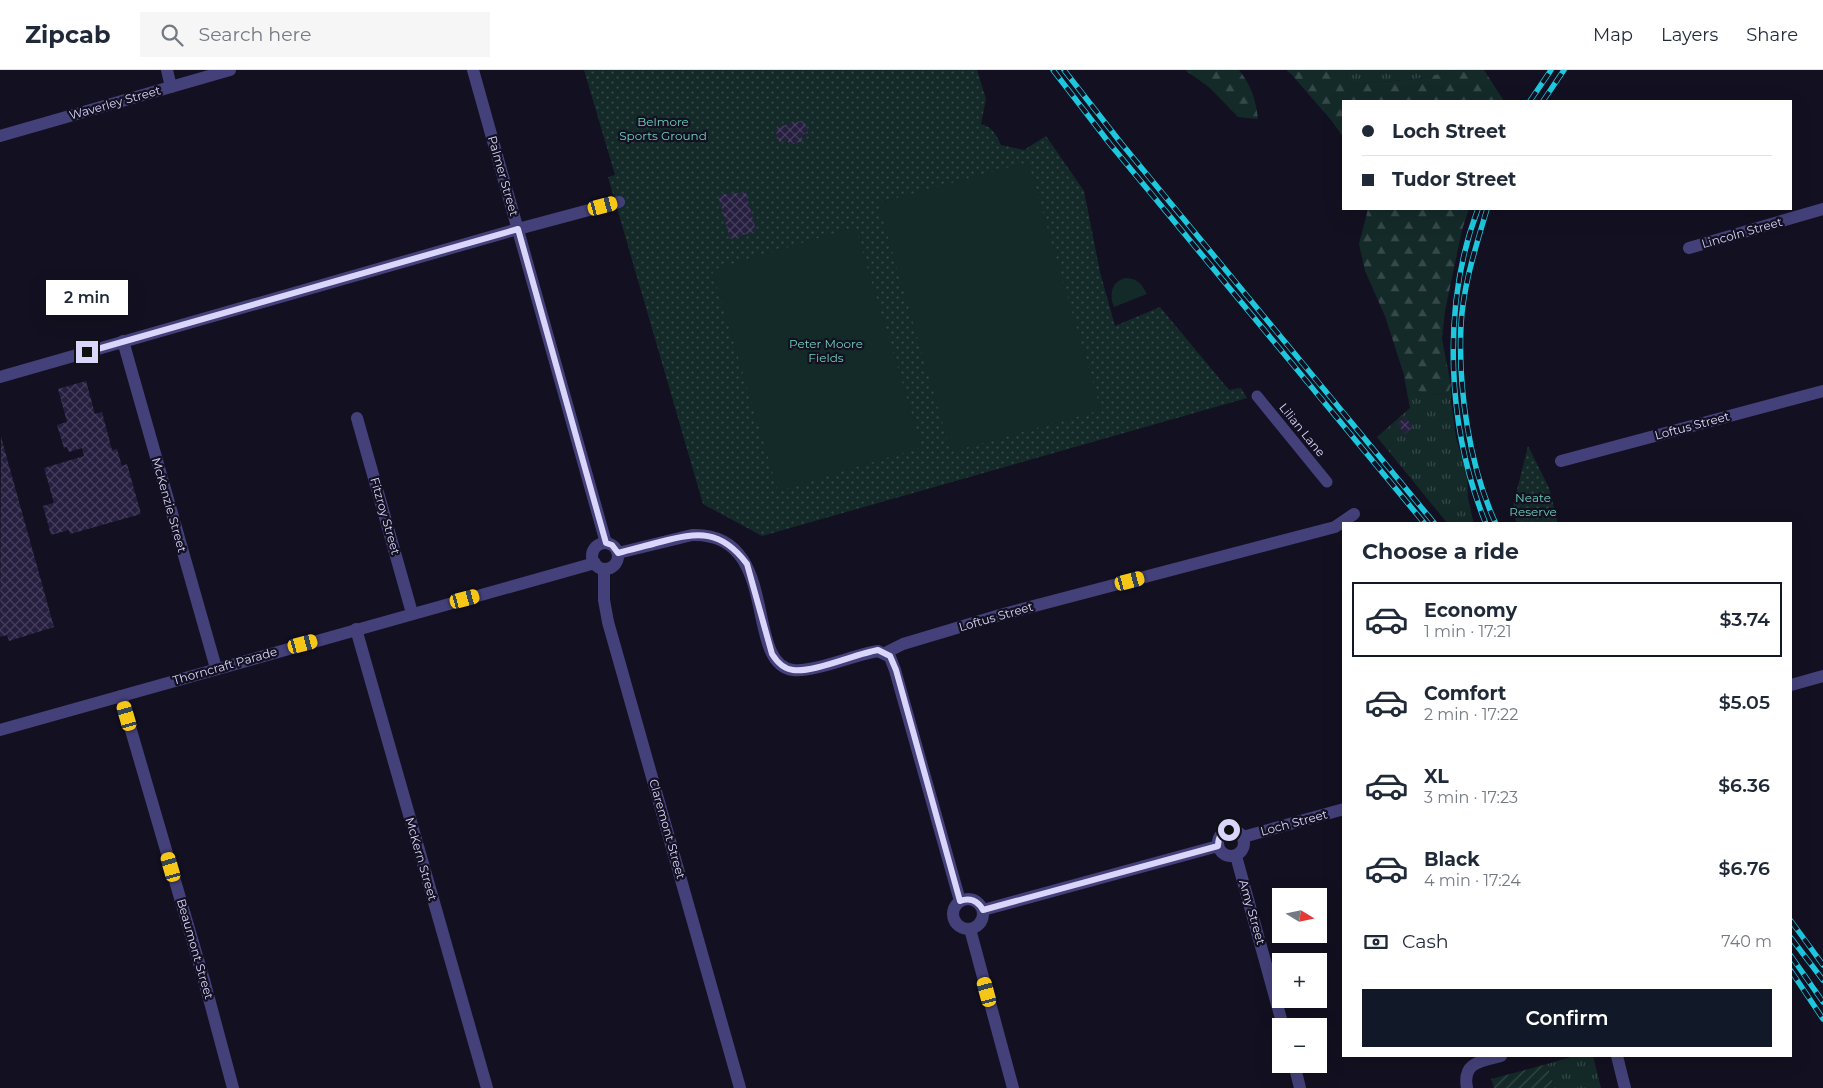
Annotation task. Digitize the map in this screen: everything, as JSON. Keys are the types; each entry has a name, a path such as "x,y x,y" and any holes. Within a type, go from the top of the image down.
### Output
{"street":[{"path":"167,70 171,87"},
{"name":"Waverley Street","path":"0,136 230,70"},
{"name":"Palmer Street","path":"473,70 606,543"},
{"path":"0,377 518,229 620,202"},
{"name":"Lincoln Street","path":"1689,248 1823,209"},
{"name":"McKenzie Street","path":"123,341 216,668"},
{"name":"Loftus Street","path":"1562,462 1823,391"},
{"name":"Lilian Lane","path":"1257,396 1327,482"},
{"name":"Fitzroy Street","path":"357,418 412,613"},
{"name":"Loftus Street","path":"1342,522 1354,514"},
{"name":"Loftus Street","path":"618,553 700,534 715,538 734,549 747,564 769,646 776,660 781,666 793,670 805,670 868,652 878,650 885,653 903,644 1000,615 1335,527 1342,522"},
{"path":"606,543 612,545 618,553 617,561 615,564 599,566 592,555 593,551 598,545 606,543"},
{"name":"Thorncraft Parade","path":"0,730 412,613 599,566"},
{"name":"Claremont Street","path":"599,566 608,622 740,1088"},
{"name":"McKern Street","path":"356,629 487,1088"},
{"path":"885,653 893,661 960,901"},
{"path":"1792,685 1823,676"},
{"name":"Beaumont Street","path":"121,696 204,980 233,1088"},
{"name":"Loch Street","path":"1244,837 1342,810"},
{"path":"1225,831 1238,831 1244,837 1245,846 1240,854 1236,856 1225,855 1218,846 1219,837 1225,831"},
{"path":"983,910 1218,846"},
{"name":"Amy Street","path":"1236,856 1281,1018"},
{"path":"964,899 974,900 978,902 983,910 982,920 975,928 960,927 954,919 954,909 960,901 964,899"},
{"path":"970,929 1012,1088"},
{"path":"1467,1088 1466,1077 1469,1068 1475,1063 1497,1057"},
{"path":"1617,1057 1625,1088"},
{"path":"1296,1073 1300,1088"}],"green space":[{"name":"Peter Moore Fields","path":"584,70 977,70 986,99 981,124 993,132 1001,145 1024,150 1046,136 1084,191 1100,272 1115,326 1160,307 1229,390 1241,388 1247,398 762,536 703,504 608,177 615,175"},
{"path":"1185,70 1239,70 1247,81 1252,93 1258,119 1238,117 1210,88"},
{"path":"1286,70 1352,70 1346,73 1350,85 1424,78 1454,70 1484,70 1503,100 1342,100 1342,135"},
{"path":"1352,70 1454,70 1424,78 1350,85 1346,73"},
{"path":"1028,162 1101,410 951,452 878,203"},
{"path":"1368,210 1469,210 1462,230 1445,311 1442,339 1451,385 1447,395 1427,394 1406,387 1385,316 1365,271 1359,244"},
{"path":"855,227 922,447 778,491 712,270"},
{"path":"1125,278 1138,282 1147,294 1114,307 1112,290 1120,280"},
{"path":"1451,385 1451,401 1456,438 1467,474 1468,498 1474,522 1446,522 1377,437 1410,408 1406,387 1427,394 1447,395"},
{"name":"Neate Reserve","path":"1528,446 1549,488 1558,522 1516,522 1512,510"},
{"path":"1571,1057 1593,1057 1601,1088 1554,1088 1547,1064"},
{"path":"1547,1064 1554,1088 1494,1088 1491,1079"}],"building":[{"path":"804,120 808,133 801,135 803,141 789,145 787,139 779,142 775,128"},
{"path":"746,192 756,231 730,239 718,195"},
{"path":"86,381 95,414 102,412 112,450 117,449 122,466 127,464 141,514 70,534 69,530 51,535 43,506 54,503 44,468 84,456 82,448 69,452 67,447 64,448 57,425 67,422 58,389"},
{"path":"1405,417 1413,427 1405,434 1397,424"},
{"path":"1,437 54,627 9,641 7,635 0,637"}],"railway":[{"path":"1053,70 1110,144 1423,522"},
{"path":"1064,70 1121,143 1433,522"},
{"path":"1531,100 1551,70"},
{"path":"1544,100 1564,70"},
{"path":"1478,210 1466,246 1458,286 1454,326 1453,367 1463,448 1473,487 1485,522"},
{"path":"1487,210 1464,296 1461,325 1461,375 1472,452 1495,522"},
{"path":"1792,922 1823,965"},
{"path":"1792,939 1823,980"},
{"path":"1792,957 1823,1002"},
{"path":"1792,972 1823,1019"}],"route":[{"path":"87,352 518,229 606,543 610,543 615,547 618,553 682,536 700,534 728,544 741,555 747,564 772,654 781,666 786,668 805,670 878,650 890,656 896,670 960,901 964,899 974,900 978,902 983,910 1218,846 1219,837 1229,830"}],"park label":[{"name":"Belmore Sports Ground","path":"663,129"}]}
